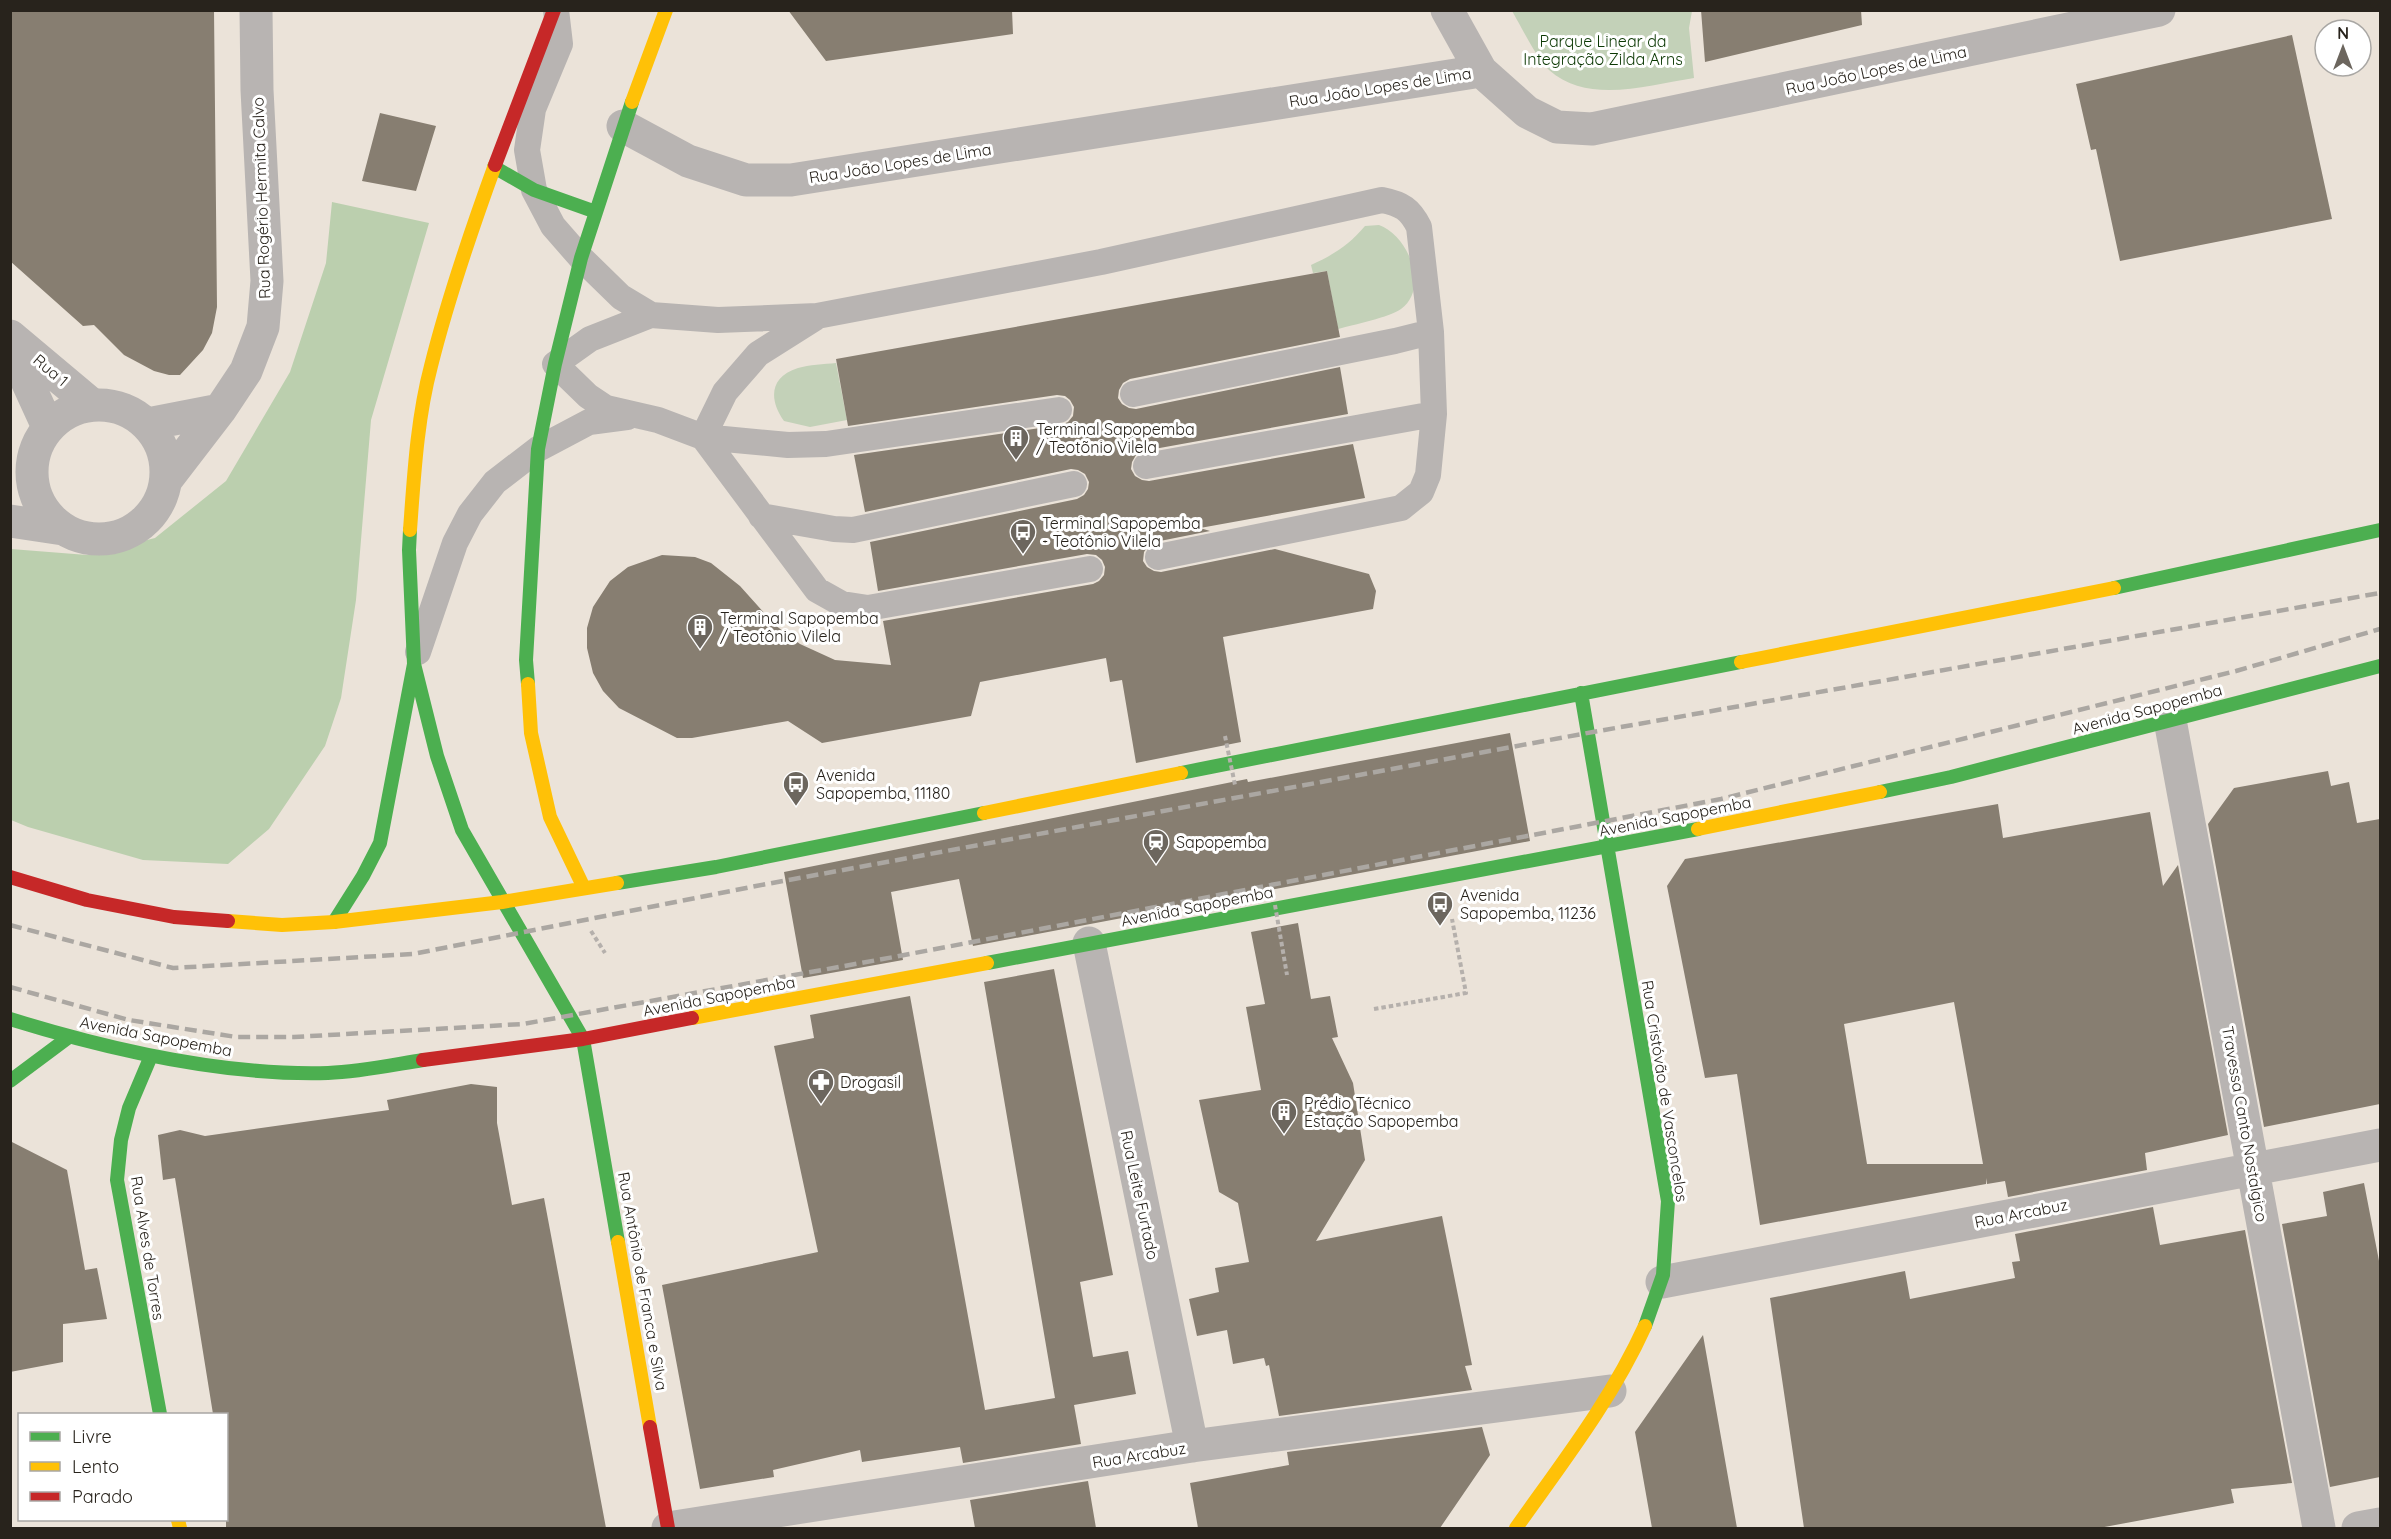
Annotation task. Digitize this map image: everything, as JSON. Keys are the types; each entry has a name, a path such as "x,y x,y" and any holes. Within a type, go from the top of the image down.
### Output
{"main road":[{"path":"555,10 494,167 461,261 430,368 415,464 409,550 414,664 437,756 462,830 583,1039"},
{"path":"584,888 550,817 531,733 526,660 538,449 555,364 581,258 623,126 666,10"},
{"path":"494,167 534,190 596,212"},
{"path":"10,877 87,900 174,917 282,925 334,922 502,902 716,867 2142,583 2380,530"},
{"path":"334,922 363,876 380,843 414,664"},
{"name":"Avenida Sapopemba","path":"10,1019 69,1037 151,1056 239,1069 329,1073 583,1039 1781,813 1952,777 2380,666"},
{"name":"Rua Cristóvão de Vasconcelos","path":"1516,1528 1610,1391 1648,1322 1662,1282 1668,1201 1581,693"},
{"path":"21,896 87,900"},
{"path":"10,1081 69,1037"},
{"name":"Rua Antônio de Franca e Silva","path":"583,1039 668,1528"},
{"name":"Rua Alves de Torres","path":"151,1056 129,1108 121,1140 117,1180 160,1413"}],"street":[{"name":"Rua Rogério Hermita Calvo","path":"167,479 220,410 246,371 263,327 267,281 257,90 256,10"},
{"path":"1447,10 1481,71"},
{"name":"Rua João Lopes de Lima","path":"623,126 698,164 746,180 791,180 1481,71 1527,112 1557,127 1592,129 2159,10"},
{"name":"Rua 1","path":"10,336 91,404"},
{"name":"Rua 1","path":"10,344 48,427"},
{"path":"91,404 112,405 132,412 148,424 160,442 166,459 167,479 162,498 152,515 138,528 120,536 101,539 81,537 63,529 48,517 36,496 21,477 48,427 68,411 91,404"},
{"path":"148,424 220,410"},
{"path":"10,521 63,529"},
{"name":"Travessa Canto Nostalgico","path":"2170,720 2319,1528"},
{"name":"Rua Leite Furtado","path":"1089,944 1192,1446"},
{"name":"Rua Arcabuz","path":"1662,1282 2380,1145"},
{"name":"Rua Arcabuz","path":"668,1528 1192,1446 1610,1391"},
{"path":"2358,1528 2380,1524"}],"lane":[{"path":"555,10 560,44 532,109 527,150 534,190 553,226 581,258 621,297 651,315"},
{"path":"1059,410 807,446 704,437 658,420 606,408 588,396 555,364 590,339 651,315 718,320 817,316 1101,262 1382,200 1400,203 1412,212 1419,227 1431,332 1434,414 1428,475 1421,492 1401,508 1158,557"},
{"path":"704,437 725,392 758,354 817,316"},
{"path":"1133,394 1395,342 1431,332"},
{"path":"1146,466 1434,414"},
{"path":"414,664 451,554 470,514 495,482 538,449 589,422 634,416"},
{"path":"704,437 817,590 842,604 868,608 1090,569"},
{"path":"761,516 834,529 853,530 1074,484"}],"path":[{"path":"1225,736 1235,785"},
{"path":"1374,1009 1467,993 1444,877"},
{"path":"1275,905 1287,975"}],"green space":[{"name":"Parque Linear da Integração Zilda Arns","path":"1512,11 1692,11 1689,28 1694,78 1619,90 1582,87 1565,81 1544,65"},
{"path":"332,202 429,223 371,420 356,600 341,698 325,746 269,829 228,864 143,860 11,820 11,549 87,555 155,538 226,481 290,372 326,263"},
{"path":"1379,225 1399,239 1412,263 1414,288 1410,300 1401,309 1389,315 1338,329 1327,271 1313,273 1311,265 1340,249 1365,226"},
{"path":"836,363 847,420 810,427 784,421 774,397 774,390 781,377 798,368"}],"building":[{"path":"10,10 214,10 217,307 212,333 203,350 180,375 154,371 124,355 94,325 83,326 10,261"},
{"path":"788,10 1012,10 1013,34 826,61"},
{"path":"1701,10 1861,10 1862,25 1705,62"},
{"path":"2292,35 2332,219 2120,261 2096,149 2091,150 2076,84"},
{"path":"380,113 436,126 416,191 362,181"},
{"path":"1327,271 1340,337 1130,379 1123,383 1119,390 1118,398 1122,404 1136,409 1340,367 1348,414 1143,451 1136,455 1132,462 1131,469 1135,476 1149,481 1353,444 1365,498 1200,528 1210,531 1155,542 1149,545 1144,552 1143,561 1147,567 1161,572 1275,549 1369,574 1376,591 1373,609 1223,637 1241,742 1136,763 1122,680 1110,682 1106,658 980,682 971,716 822,743 788,721 692,738 677,738 619,708 603,691 593,673 587,648 587,628 593,607 610,581 628,567 662,555 695,557 711,563 740,586 775,625 800,644 835,660 891,665 883,621 1093,584 1104,575 1105,567 1102,560 1096,555 1087,554 878,591 870,542 1077,499 1084,495 1089,482 1085,474 1071,469 865,512 854,455 1061,425 1073,416 1074,407 1065,396 1057,395 848,426 836,359"},
{"name":"Sapopemba","path":"1510,733 1530,841 973,946 959,879 891,892 903,960 803,978 784,872 1247,779 1248,782"},
{"path":"2328,771 2331,786 2349,782 2357,823 2380,819 2380,1104 2264,1127 2208,824 2234,788"},
{"path":"1998,804 2003,838 2150,812 2163,886 2178,865 2228,1135 2145,1153 2147,1170 2008,1197 2005,1181 1987,1184 1986,1178 1986,1184 1760,1225 1737,1074 1705,1078 1667,886 1685,859","holes":["1954,1002 1983,1164 1867,1164 1844,1024"]},
{"path":"1298,923 1311,999 1330,996 1338,1037 1332,1038 1353,1083 1365,1160 1316,1241 1442,1216 1472,1365 1465,1366 1472,1390 1279,1416 1269,1365 1266,1366 1264,1358 1233,1364 1227,1330 1197,1336 1189,1299 1219,1292 1215,1268 1249,1262 1238,1203 1219,1192 1199,1100 1261,1090 1246,1007 1265,1004 1251,932"},
{"path":"1054,969 1113,1275 1080,1282 1093,1357 1128,1351 1136,1394 1074,1405 1081,1444 963,1463 960,1447 862,1462 860,1450 773,1470 774,1477 700,1489 662,1285 818,1252 774,1046 814,1038 810,1015 910,996 985,1410 1055,1398 984,982"},
{"path":"471,1084 497,1087 497,1123 512,1205 544,1198 606,1528 226,1528 226,1521 228,1521 228,1413 213,1413 175,1178 163,1180 158,1135 180,1130 205,1136 389,1110 387,1100"},
{"path":"10,1141 67,1170 85,1270 97,1268 107,1319 63,1324 63,1362 10,1372"},
{"path":"2364,1183 2380,1266 2380,1477 2330,1487 2282,1224 2327,1216 2323,1192"},
{"path":"2153,1207 2160,1245 2245,1230 2292,1483 2231,1489 2234,1503 2099,1528 1804,1528 1770,1298 1905,1271 1910,1299 2015,1278 2012,1262 2020,1261 2015,1234"},
{"path":"1703,1335 1737,1528 1652,1528 1635,1432"},
{"path":"1482,1427 1490,1455 1440,1528 1198,1528 1190,1483 1289,1465 1287,1452"},
{"path":"1088,1481 1096,1528 975,1528 970,1500"}],"railway":[{"path":"10,925 173,968 413,954 756,886 1593,732 2380,593"},
{"path":"10,987 129,1020 236,1037 294,1037 523,1024 894,957 1721,799 2236,671 2380,629"}],"traffic: fast":[{"path":"528,684 526,660 538,449 555,364 581,258 632,102"},
{"path":"494,167 534,190 596,212"},
{"path":"410,530 414,664 437,756 462,830 583,1039 618,1242"},
{"path":"2114,588 2380,530"},
{"path":"1181,773 1741,662"},
{"path":"334,922 363,876 380,843 414,664"},
{"path":"1880,792 1951,777 2380,666"},
{"path":"1581,693 1668,1201 1663,1275 1645,1326"},
{"path":"617,883 716,867 984,813"},
{"path":"987,963 1698,829"},
{"path":"10,1019 87,1041 167,1059 248,1070 328,1073 423,1060"},
{"path":"10,1081 69,1037"},
{"path":"151,1056 129,1108 121,1140 117,1180 160,1413"}],"traffic: slow":[{"path":"632,102 666,10"},
{"path":"410,530 417,448 426,386 452,290 495,165"},
{"path":"1741,662 2114,588"},
{"path":"528,684 531,733 550,817 584,888"},
{"path":"984,813 1181,773"},
{"path":"1698,829 1880,792"},
{"path":"228,921 282,925 334,922 502,902 617,883"},
{"path":"692,1018 987,963"},
{"path":"618,1242 650,1427"},
{"path":"1516,1528 1602,1405 1645,1326"},
{"path":"178,1521 180,1528"}],"traffic: jam":[{"path":"495,165 554,10"},
{"path":"10,877 87,900 174,917 228,921"},
{"path":"423,1060 583,1039 692,1018"},
{"path":"650,1427 668,1528"}],"place":[{"name":"Terminal Sapopemba / Teotõnio Vilela","path":"1016,461"},
{"name":"Terminal Sapopemba - Teotônio Vilela","path":"1023,555"},
{"name":"Terminal Sapopemba / Teotônio Vilela","path":"700,650"},
{"name":"Avenida Sapopemba, 11180","path":"796,807"},
{"name":"Sapopemba","path":"1156,865"},
{"name":"Avenida Sapopemba, 11236","path":"1440,927"},
{"name":"Drogasil","path":"821,1105"},
{"name":"Prédio Técnico Estação Sapopemba","path":"1284,1135"}]}
